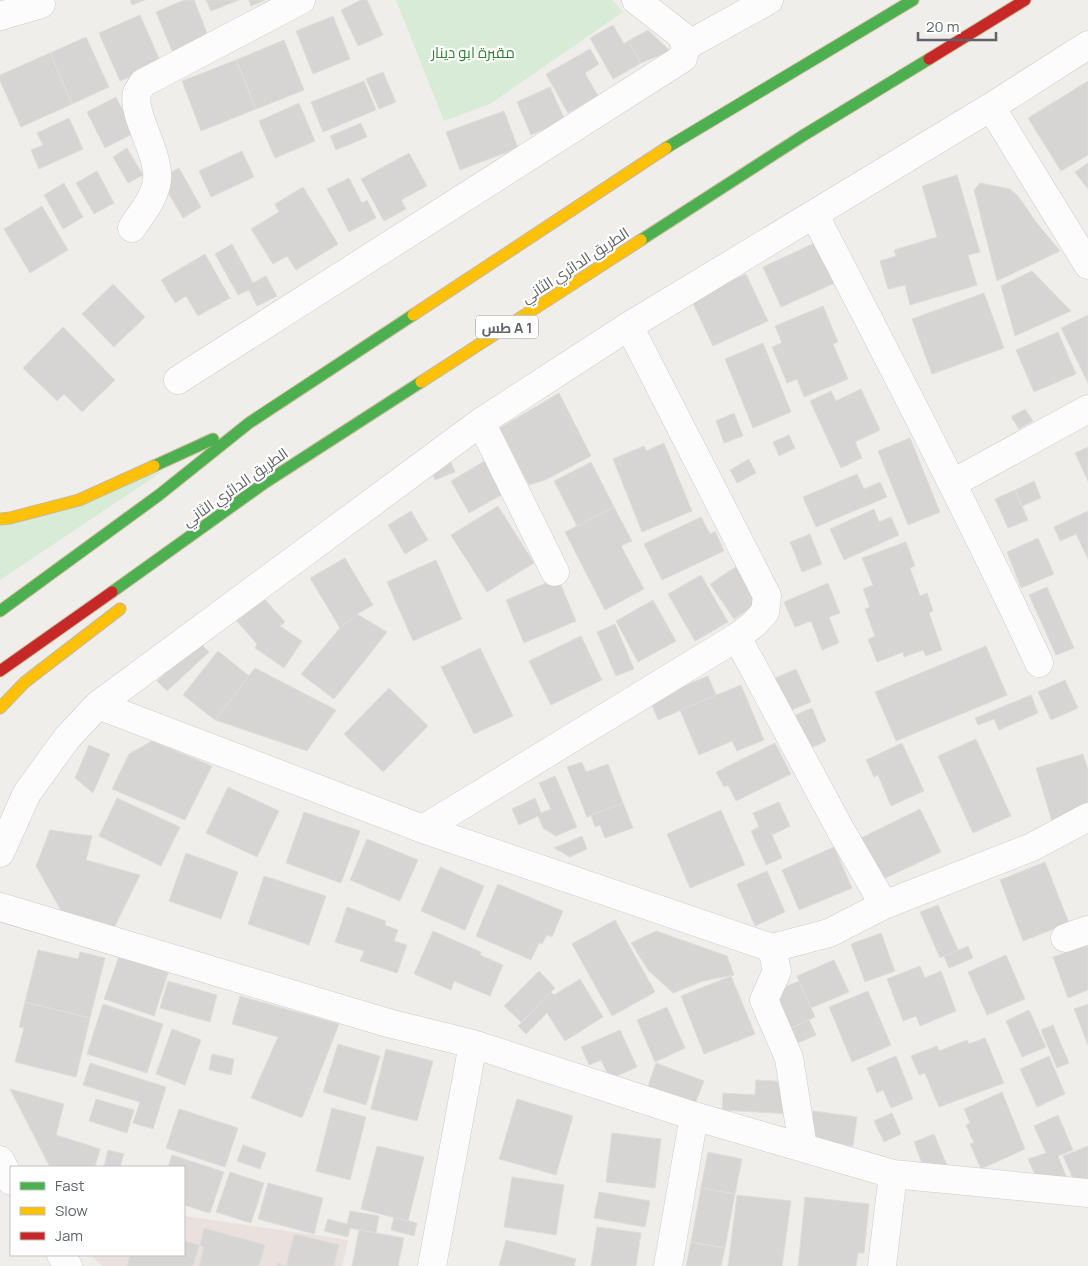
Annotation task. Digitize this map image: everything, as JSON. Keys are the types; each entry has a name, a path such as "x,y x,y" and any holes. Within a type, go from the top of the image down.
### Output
{"highway":[{"path":"0,611 159,495 249,423 663,150 913,0"},
{"name":"الطريق الدائري الثاني","path":"0,670 263,484 804,135 1025,0"},
{"path":"0,519 80,500 249,423"},
{"path":"210,536 263,484"},
{"path":"0,708 25,682 131,601"}],"street":[{"path":"132,228 154,194 157,180 157,163 137,106 137,92 143,83 301,0"},
{"path":"178,380 683,58 686,46 681,35 636,0"},
{"path":"686,46 769,0"},
{"path":"0,16 40,4"},
{"path":"0,853 27,793 67,738 98,704 482,422 629,326 1088,45"},
{"path":"991,106 1088,265"},
{"path":"814,214 996,569 1040,664"},
{"path":"423,829 738,637 765,612 767,596 629,326"},
{"path":"952,483 1088,409"},
{"path":"482,422 555,572"},
{"path":"738,637 840,829 884,905"},
{"path":"98,704 423,829 772,948 830,933 884,905 1032,847 1088,817"},
{"path":"0,907 388,1023 473,1044 694,1116 893,1174 1088,1193"},
{"path":"772,948 777,971 764,1000 789,1058 803,1147"},
{"path":"432,1266 473,1044"},
{"path":"668,1266 694,1116"},
{"path":"0,1160 10,1179"},
{"path":"882,1266 893,1174"}],"shaded area":[{"path":"185,1216 348,1240 342,1266 102,1266 92,1256 185,1256"}],"green space":[{"name":"مقبرة ابو دينار","path":"396,0 612,0 623,12 490,104 444,121"},
{"path":"163,471 0,580 0,519"}],"building":[{"path":"130,0 145,0 132,5"},
{"path":"184,0 194,0 209,38 173,53 156,12"},
{"path":"206,0 239,0 211,11"},
{"path":"249,0 266,0 251,6"},
{"path":"361,0 367,0 383,35 358,46 341,10"},
{"path":"140,15 161,63 120,81 99,33"},
{"path":"333,16 350,59 313,74 296,31"},
{"path":"613,25 624,44 628,41 641,63 613,79 590,38"},
{"path":"648,30 670,51 641,63 628,41"},
{"path":"86,37 109,87 72,104 50,53"},
{"path":"284,40 304,90 256,109 236,60"},
{"path":"590,49 599,64 585,73 598,96 568,113 546,74"},
{"path":"50,53 72,104 21,127 0,81 0,75"},
{"path":"236,60 256,109 201,131 182,81"},
{"path":"383,72 396,102 379,109 366,79"},
{"path":"364,81 376,110 323,132 311,102"},
{"path":"1088,81 1088,155 1061,171 1028,118"},
{"path":"550,87 565,120 531,135 517,102"},
{"path":"116,97 134,133 105,148 87,112"},
{"path":"299,103 315,141 275,158 259,121"},
{"path":"504,111 518,148 460,170 446,132"},
{"path":"69,118 83,149 39,169 31,150 43,145 37,133"},
{"path":"361,123 367,137 336,150 330,136"},
{"path":"127,148 143,175 128,183 113,157"},
{"path":"242,151 254,177 211,197 199,171"},
{"path":"409,153 427,186 401,200 406,209 384,221 361,179"},
{"path":"1088,163 1088,189 1075,172"},
{"path":"179,168 201,207 183,218 160,179"},
{"path":"97,171 114,203 94,214 76,183"},
{"path":"957,175 980,252 968,255 977,285 910,305 905,285 888,289 880,261 896,256 894,250 937,237 922,186"},
{"path":"349,178 362,203 367,200 376,218 349,232 327,189"},
{"path":"64,183 83,217 63,229 44,195"},
{"path":"980,183 1010,189 1018,196 1060,251 997,281 974,190"},
{"path":"303,187 338,244 296,270 287,256 273,264 251,229 279,212 275,204"},
{"path":"42,206 68,250 30,273 4,229"},
{"path":"819,241 837,282 781,307 763,267"},
{"path":"232,244 253,283 266,276 277,296 257,306 249,290 238,295 215,254"},
{"path":"205,254 230,298 198,316 186,296 175,303 161,280"},
{"path":"1032,271 1071,311 1015,336 1001,286"},
{"path":"746,274 768,321 713,346 691,299"},
{"path":"113,284 145,317 114,347 82,314"},
{"path":"984,293 1004,348 932,374 912,319"},
{"path":"823,306 838,342 833,344 848,379 804,397 797,379 787,383 772,347 782,343 775,326"},
{"path":"1088,315 1088,383 1061,328"},
{"path":"63,327 115,380 82,412 64,394 57,401 23,368"},
{"path":"1058,332 1076,374 1034,392 1016,350"},
{"path":"763,343 791,412 753,428 725,359"},
{"path":"861,389 880,430 855,442 862,458 841,468 810,401 831,391 836,401"},
{"path":"559,393 591,456 545,480 529,485 498,429"},
{"path":"1025,409 1033,421 1019,429 1011,417"},
{"path":"734,413 743,436 724,443 716,421"},
{"path":"789,435 795,448 779,456 773,442"},
{"path":"910,438 940,512 908,525 878,451"},
{"path":"664,443 692,511 642,532 613,459 644,446 646,451"},
{"path":"1088,447 1088,481 1075,453"},
{"path":"449,457 455,472 435,480 429,466"},
{"path":"749,459 756,473 737,483 730,470"},
{"path":"486,460 505,493 469,513 451,481"},
{"path":"591,462 614,507 577,526 554,481"},
{"path":"857,474 864,489 880,482 887,497 816,527 803,497"},
{"path":"1034,481 1041,498 1022,506 1015,490"},
{"path":"1015,490 1028,520 1008,528 995,499"},
{"path":"498,506 534,563 487,592 451,535"},
{"path":"614,507 632,541 621,546 644,589 605,610 565,532"},
{"path":"874,509 879,522 891,517 899,535 844,560 830,529"},
{"path":"411,511 428,540 405,554 388,525"},
{"path":"1088,511 1088,559 1076,534 1060,541 1054,527"},
{"path":"701,517 710,534 715,531 724,551 662,580 644,544"},
{"path":"810,534 822,564 802,572 790,542"},
{"path":"1038,538 1054,574 1021,588 1007,552"},
{"path":"906,542 915,566 910,568 920,596 927,593 933,611 929,613 942,650 926,656 923,650 904,657 903,652 877,662 868,639 875,636 865,609 870,607 863,589 873,585 862,558"},
{"path":"345,558 373,605 357,614 340,628 310,578"},
{"path":"436,560 462,619 413,641 387,582"},
{"path":"737,566 761,601 734,619 710,584"},
{"path":"701,575 728,622 695,641 668,594"},
{"path":"558,578 576,621 524,643 506,600"},
{"path":"828,583 840,613 829,617 839,643 822,650 811,621 795,627 784,602"},
{"path":"1047,587 1074,648 1056,655 1029,595"},
{"path":"261,595 285,622 280,626 302,641 284,668 255,648 257,644 234,618"},
{"path":"653,600 676,641 638,662 616,621"},
{"path":"357,614 387,632 334,699 301,674 340,628"},
{"path":"615,624 634,669 616,676 597,632"},
{"path":"581,636 602,680 551,705 529,661"},
{"path":"199,642 209,652 167,691 157,681"},
{"path":"986,646 1007,695 896,741 875,692"},
{"path":"480,648 513,716 474,734 441,667"},
{"path":"218,651 249,676 215,720 183,695"},
{"path":"255,668 336,710 307,751 215,720"},
{"path":"796,669 811,702 787,712 773,679"},
{"path":"708,676 716,695 658,720 650,700"},
{"path":"1065,680 1078,708 1051,720 1038,692"},
{"path":"741,685 764,740 737,751 732,741 699,755 680,710"},
{"path":"389,688 428,726 383,772 344,734"},
{"path":"1031,695 1038,713 999,730 994,719 978,725 975,718"},
{"path":"812,708 826,741 804,751 789,718"},
{"path":"976,739 1011,816 973,833 938,756"},
{"path":"152,741 212,766 185,820 112,789 129,754"},
{"path":"775,743 791,774 736,801 728,785 724,787 716,772"},
{"path":"902,743 924,791 891,806 878,775 874,777 866,760"},
{"path":"89,745 110,754 93,793 75,778"},
{"path":"1083,754 1088,770 1088,810 1052,821 1036,768"},
{"path":"582,762 586,772 608,764 623,803 587,817 567,767"},
{"path":"555,776 577,827 556,836 543,828 538,816 519,825 512,809 535,798 541,813 551,809 539,783"},
{"path":"228,787 279,811 257,857 206,833"},
{"path":"117,798 180,827 161,866 99,836"},
{"path":"779,802 790,826 772,835 782,858 766,865 751,831 759,827 753,813"},
{"path":"623,803 633,828 605,838 600,825 595,827 591,815"},
{"path":"920,809 941,852 879,881 859,839"},
{"path":"721,810 745,865 690,888 667,834"},
{"path":"304,812 360,831 341,883 286,863"},
{"path":"50,830 92,836 86,860 140,875 111,934 63,914 36,866"},
{"path":"582,836 587,849 570,857 554,848"},
{"path":"367,839 418,860 400,901 350,880"},
{"path":"834,847 852,888 799,910 782,870"},
{"path":"186,853 238,872 221,919 169,901"},
{"path":"1045,862 1069,923 1023,941 1000,880"},
{"path":"440,867 484,886 465,930 421,911"},
{"path":"767,871 785,912 755,926 737,884"},
{"path":"264,876 326,896 309,945 248,924"},
{"path":"498,884 563,911 552,937 547,935 542,944 539,943 531,960 476,936"},
{"path":"938,905 958,950 940,958 920,912"},
{"path":"347,907 386,921 385,925 398,930 394,941 407,945 397,973 360,961 364,951 335,942"},
{"path":"615,920 655,992 612,1016 572,944"},
{"path":"433,931 481,952 480,955 503,965 490,996 454,981 451,990 414,974"},
{"path":"656,931 727,956 734,975 703,981 673,993 648,970 631,943"},
{"path":"881,933 895,971 865,982 851,944"},
{"path":"1088,945 1088,990 1068,998 1053,957"},
{"path":"968,946 973,958 949,968 944,956"},
{"path":"38,950 78,959 80,952 105,958 90,1018 25,1002"},
{"path":"121,951 170,967 154,1016 104,999"},
{"path":"1006,955 1025,999 987,1015 968,972"},
{"path":"834,960 849,992 811,1008 797,976"},
{"path":"920,966 925,978 941,971 956,1011 920,1026 916,1016 903,1021 887,979"},
{"path":"539,971 555,988 521,1022 504,1006"},
{"path":"731,976 755,1034 704,1054 681,996"},
{"path":"580,979 603,1017 565,1041 547,1013 526,1034 518,1026 551,992 554,995"},
{"path":"168,981 217,995 210,1022 160,1008"},
{"path":"799,981 815,1017 791,1028 775,991"},
{"path":"868,991 891,1045 852,1062 829,1007"},
{"path":"240,996 339,1024 302,1118 251,1098 278,1037 232,1024"},
{"path":"25,1002 90,1018 76,1077 15,1062 24,1028 19,1027"},
{"path":"103,1004 163,1024 147,1073 87,1054"},
{"path":"1088,1004 1088,1045 1074,1009"},
{"path":"667,1007 685,1048 655,1062 637,1020"},
{"path":"1029,1010 1046,1047 1022,1057 1006,1021"},
{"path":"809,1020 816,1035 798,1043 791,1028"},
{"path":"1053,1025 1069,1063 1057,1068 1041,1030"},
{"path":"172,1029 201,1040 185,1085 156,1074"},
{"path":"620,1030 637,1067 610,1079 601,1060 589,1065 581,1047"},
{"path":"985,1038 1004,1083 939,1107 925,1073 919,1075 911,1056 937,1046 939,1051 967,1040 969,1044"},
{"path":"338,1044 380,1056 366,1105 323,1092"},
{"path":"386,1049 433,1061 417,1121 371,1109"},
{"path":"212,1054 234,1059 231,1075 209,1070"},
{"path":"896,1056 913,1099 891,1108 883,1090 877,1093 867,1068"},
{"path":"1049,1056 1065,1094 1037,1107 1020,1069"},
{"path":"90,1063 166,1087 153,1129 133,1123 140,1102 83,1085"},
{"path":"656,1063 704,1081 695,1104 648,1086"},
{"path":"756,1080 793,1082 791,1114 722,1110 723,1093 755,1095"},
{"path":"10,1089 64,1104 56,1135 100,1149 95,1166 49,1166"},
{"path":"1002,1092 1025,1149 981,1169 970,1144 974,1143 966,1125 970,1123 964,1109"},
{"path":"96,1099 134,1110 127,1133 89,1121"},
{"path":"517,1099 573,1116 556,1175 499,1159"},
{"path":"332,1108 366,1117 350,1180 316,1171"},
{"path":"179,1109 238,1128 225,1167 166,1148"},
{"path":"813,1111 857,1117 853,1146 809,1140"},
{"path":"892,1113 901,1134 884,1142 874,1121"},
{"path":"1058,1115 1073,1150 1058,1156 1066,1176 1040,1186 1028,1159 1046,1153 1034,1126"},
{"path":"612,1133 661,1139 655,1188 606,1182"},
{"path":"934,1134 948,1168 924,1169 914,1142"},
{"path":"243,1145 266,1153 260,1169 237,1161"},
{"path":"377,1146 424,1157 408,1221 361,1209"},
{"path":"1088,1146 1088,1180 1076,1185 1063,1156"},
{"path":"108,1150 124,1154 120,1166 104,1166"},
{"path":"708,1152 742,1159 735,1194 701,1188"},
{"path":"172,1155 224,1172 210,1213 185,1205 185,1166 168,1166"},
{"path":"230,1172 264,1183 251,1223 216,1212"},
{"path":"512,1177 564,1185 556,1235 504,1227"},
{"path":"268,1183 323,1198 314,1234 258,1219"},
{"path":"701,1188 735,1194 725,1248 691,1242"},
{"path":"599,1192 650,1201 645,1227 594,1218"},
{"path":"737,1195 791,1201 782,1266 728,1266"},
{"path":"805,1197 869,1204 864,1253 858,1253 856,1266 798,1266"},
{"path":"350,1211 379,1216 376,1233 350,1228 348,1237 324,1231 328,1219 347,1224"},
{"path":"394,1217 417,1223 414,1236 391,1230"},
{"path":"597,1227 641,1233 636,1266 591,1266"},
{"path":"204,1228 265,1245 259,1266 199,1266 204,1247 200,1245"},
{"path":"359,1230 404,1238 398,1266 352,1266"},
{"path":"294,1234 339,1245 334,1266 286,1266"},
{"path":"506,1240 576,1259 574,1266 499,1266"},
{"path":"185,1241 199,1245 193,1266 127,1266 130,1256 185,1256"},
{"path":"691,1242 725,1248 721,1266 686,1266"}],"traffic: fast":[{"path":"666,148 913,0"},
{"path":"641,240 804,135 929,59"},
{"path":"0,611 159,495 249,423 413,315"},
{"path":"112,592 263,484 421,382"},
{"path":"154,466 213,439"}],"traffic: slow":[{"path":"413,315 666,148"},
{"path":"421,382 641,240"},
{"path":"0,519 79,500 154,466"},
{"path":"0,708 25,682 120,609"}],"traffic: jam":[{"path":"929,59 1025,0"},
{"path":"0,671 112,592"}]}
